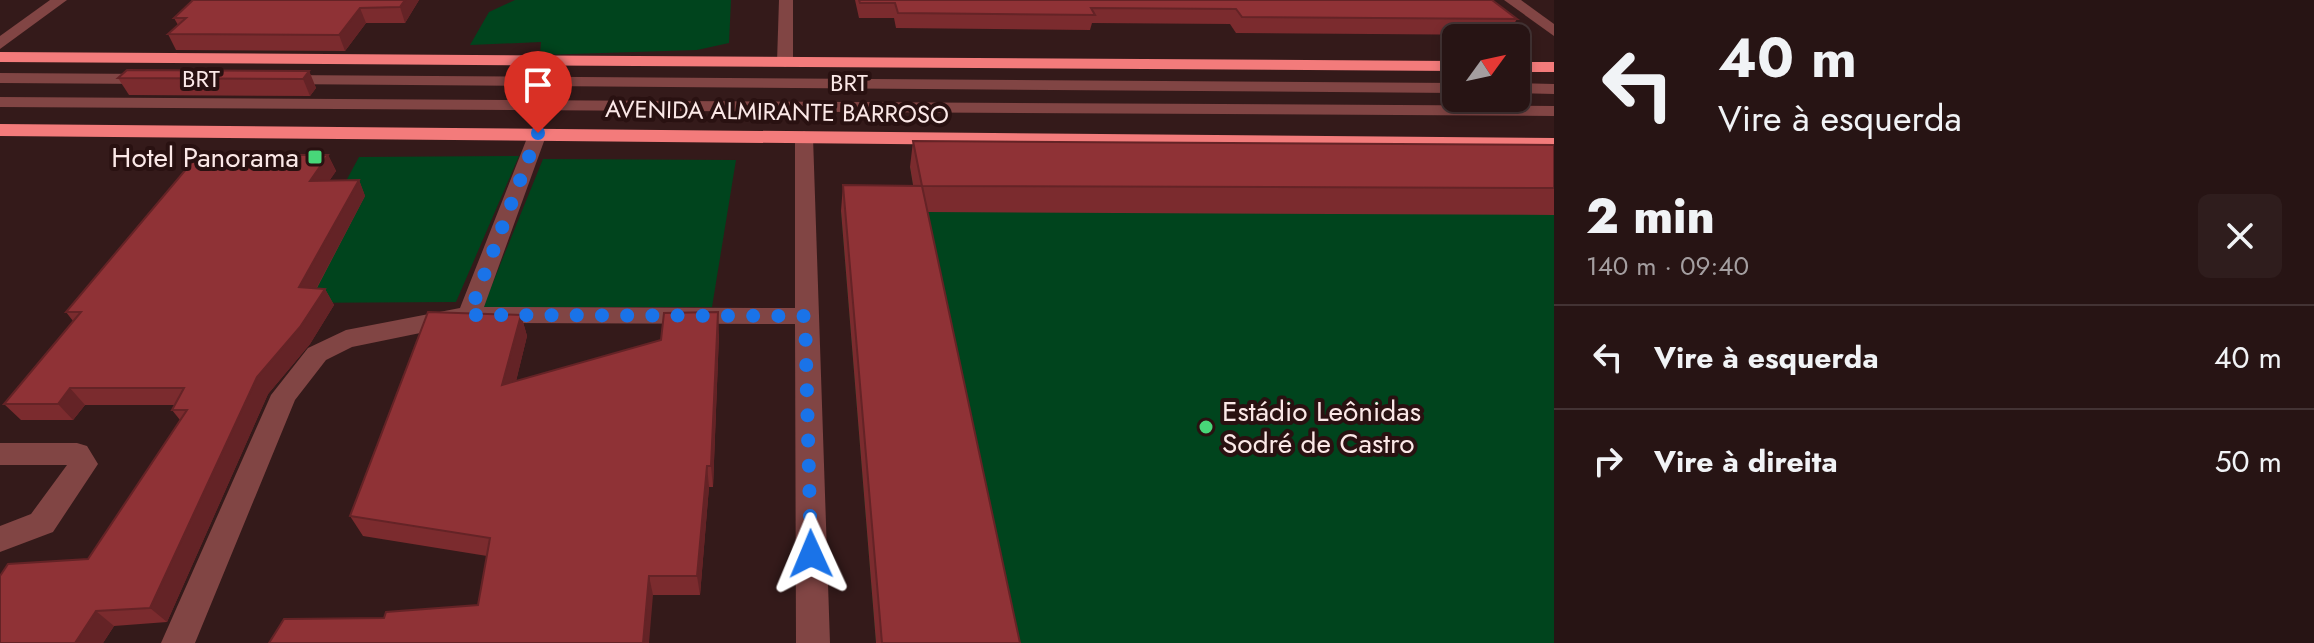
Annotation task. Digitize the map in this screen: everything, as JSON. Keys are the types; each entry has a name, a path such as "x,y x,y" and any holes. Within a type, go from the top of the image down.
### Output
{"highway":[{"name":"AVENIDA ALMIRANTE BARROSO","path":"0,57 1442,66"},
{"path":"1530,67 1554,67"},
{"name":"AVENIDA ALMIRANTE BARROSO","path":"0,130 1554,144"}],"street":[{"path":"0,44 60,0"},
{"path":"785,62 786,0"},
{"path":"1511,0 1554,31"},
{"name":"BRT","path":"0,78 169,79"},
{"name":"BRT","path":"264,80 1442,88"},
{"path":"1530,88 1554,89"},
{"name":"BRT","path":"0,102 1554,111"},
{"path":"469,315 538,133"},
{"path":"804,137 813,643"},
{"path":"178,643 284,395 317,354 346,339 469,315 805,316"},
{"path":"0,454 77,454 84,464 42,523 0,539"}],"green space":[{"path":"515,0 731,0 729,43 697,50 540,55 541,42 470,45 489,12"},
{"path":"519,156 456,302 280,303 359,157"},
{"path":"543,159 736,160 712,307 483,307"},
{"name":"Estádio Leônidas Sodré de Castro","path":"910,167 1554,171 1554,643 876,643 841,211 918,212"}],"building":[{"path":"193,0 405,0 400,7 360,8 339,35 168,34 186,18 174,18"},
{"path":"859,0 1492,0 1517,19 1242,17 1236,9 1091,8 1095,15 898,13 895,3 860,3"},
{"path":"127,70 309,71 303,79 118,78"},
{"path":"913,141 1554,145 1554,188 922,186"},
{"path":"198,155 328,155 310,181 359,180 299,287 325,289 300,327 257,377 150,608 96,611 75,643 0,643 0,576 8,564 88,559 187,410 172,410 184,388 70,388 58,404 4,404 81,312 66,312"},
{"path":"843,185 922,186 1020,643 882,643"},
{"path":"428,312 521,315 502,385 661,340 664,313 718,312 711,466 707,466 697,576 649,576 643,643 269,643 284,619 384,618 386,612 478,605 490,538 350,516"}],"place":[{"name":"Hotel Panorama","path":"315,157"},
{"name":"Estádio Leônidas Sodré de Castro","path":"1206,427"}],"route":[{"path":"538,133 469,315 805,316 811,554"}]}
